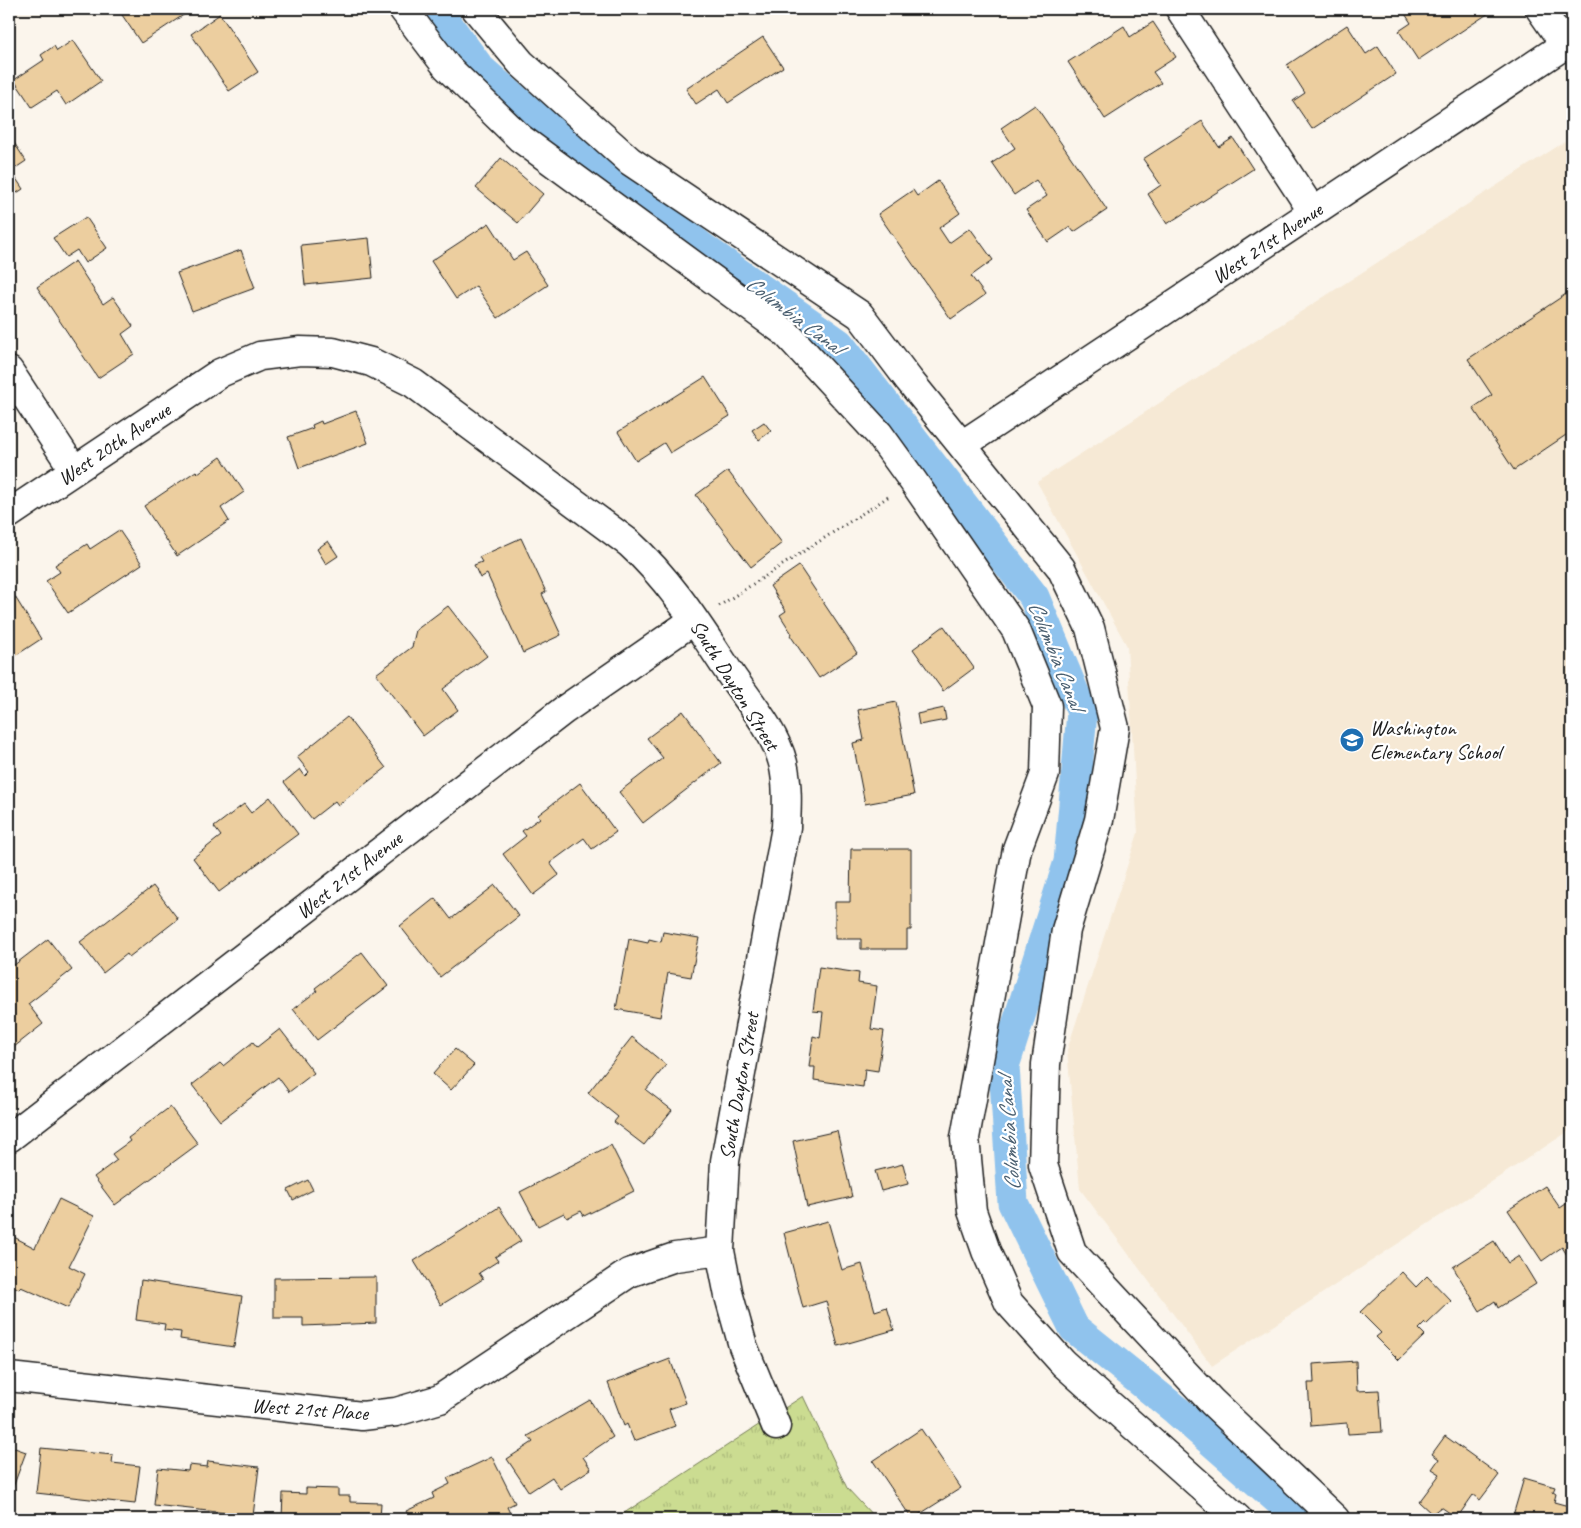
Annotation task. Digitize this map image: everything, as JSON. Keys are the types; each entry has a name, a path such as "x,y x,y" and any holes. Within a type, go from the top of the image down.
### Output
{"street":[{"path":"403,9 447,67 520,138 786,333 878,434 1016,630 1047,706 1045,774 1017,850 965,1138 972,1211 1009,1303 1063,1363 1238,1519"},
{"path":"476,9 521,63 630,161 860,315 909,380 1060,568 1090,628 1115,728 1099,820 1066,930 1046,1064 1043,1165 1072,1252 1212,1402 1335,1519"},
{"path":"1180,9 1313,212"},
{"path":"1540,9 1568,43"},
{"name":"West 21st Avenue","path":"962,445 1568,43"},
{"name":"South Dayton Street","path":"220,373 260,356 300,351 333,352 371,362 413,382 629,543 652,564 675,591 765,725 783,763 787,796 786,828 725,1161 720,1251 743,1346 776,1426"},
{"path":"9,371 74,470"},
{"name":"West 20th Avenue","path":"9,514 220,373"},
{"name":"West 21st Avenue","path":"9,1138 564,710 694,620"},
{"name":"West 21st Place","path":"9,1377 362,1416 396,1412 440,1399 629,1272 675,1257 720,1251"}],"path":[{"path":"694,620 912,480"}],"shaded area":[{"name":"Washington Elementary School","path":"1572,137 1572,1129 1212,1366 1080,1189 1067,1050 1138,833 1127,646 1037,482"}],"green space":[{"path":"803,1396 847,1488 876,1519 615,1519"}],"building":[{"path":"118,9 182,9 185,14 141,43"},
{"path":"1402,9 1495,9 1418,60 1399,31 1411,23"},
{"path":"220,14 258,72 229,91 191,34"},
{"path":"1153,22 1176,57 1153,72 1161,83 1105,119 1068,62 1124,26 1130,37"},
{"path":"1347,25 1366,54 1378,46 1396,74 1312,129 1293,101 1305,93 1287,65"},
{"path":"763,37 783,67 728,103 719,89 696,104 686,89"},
{"path":"73,40 101,81 66,105 57,91 32,107 14,80 44,60 41,55 54,46 57,51"},
{"path":"1035,105 1107,210 1074,232 1070,227 1048,242 1026,210 1047,196 1036,180 1014,195 992,163 1015,148 1001,128"},
{"path":"1202,121 1219,147 1233,138 1253,169 1167,224 1148,194 1161,185 1143,159"},
{"path":"9,135 26,161 11,171 23,189 9,198"},
{"path":"501,158 543,194 518,223 476,188"},
{"path":"938,181 960,213 939,228 949,243 970,228 993,260 971,276 985,295 951,319 878,214 913,190 917,196"},
{"path":"86,217 107,248 85,263 77,250 66,257 53,238"},
{"path":"489,223 513,260 526,252 548,285 498,318 476,286 456,299 431,261"},
{"path":"369,238 373,278 305,285 301,245"},
{"path":"241,250 255,288 192,311 177,273"},
{"path":"75,261 103,304 113,297 133,326 122,334 134,354 98,378 37,287"},
{"path":"1572,290 1572,431 1514,470 1473,408 1492,395 1468,359"},
{"path":"705,377 730,416 670,453 664,443 636,461 618,432"},
{"path":"356,411 368,443 299,468 288,437 313,428 312,425 321,421 322,424"},
{"path":"764,422 771,431 759,440 752,430"},
{"path":"221,457 244,492 221,508 229,521 177,556 144,506 196,471 198,473"},
{"path":"728,471 782,543 751,567 696,495"},
{"path":"119,530 142,564 68,613 46,581 60,572 55,565 87,544 90,549"},
{"path":"521,538 546,592 542,594 561,635 523,653 487,574 480,578 474,565 482,562 479,557"},
{"path":"328,541 338,556 326,564 317,549"},
{"path":"799,566 857,653 819,678 790,635 792,634 780,615 786,611 770,586"},
{"path":"12,592 41,639 9,660 9,594"},
{"path":"448,606 487,656 443,689 458,710 423,736 376,674 412,647 416,630"},
{"path":"944,626 974,668 943,691 913,649"},
{"path":"896,702 914,795 865,804 853,743 864,740 858,710"},
{"path":"944,708 946,720 919,725 917,714"},
{"path":"683,711 721,763 643,823 619,792 663,758 647,738"},
{"path":"347,717 386,768 338,805 335,801 312,819 284,782 300,769 305,776 309,772 297,757"},
{"path":"580,783 616,832 592,849 584,838 550,863 559,875 533,895 503,854 526,836 522,831 540,818 538,815"},
{"path":"270,797 298,834 219,892 193,858 221,836 214,827 244,804 251,813"},
{"path":"851,849 911,849 911,930 907,930 907,949 861,949 861,939 835,939 835,902 850,902"},
{"path":"495,885 519,916 440,977 400,926 435,898 451,919"},
{"path":"153,886 178,919 129,957 127,954 103,973 80,942"},
{"path":"663,932 699,938 691,977 668,973 660,1017 616,1009 629,939 648,943 649,939 661,942"},
{"path":"48,939 72,970 28,1004 43,1024 9,1051 9,969"},
{"path":"362,952 388,986 317,1040 293,1009 317,991 315,988"},
{"path":"819,967 859,973 858,983 877,986 871,1029 884,1031 878,1071 865,1069 863,1087 814,1080 815,1067 809,1067 813,1036 820,1038 823,1012 813,1011"},
{"path":"280,1029 314,1073 289,1092 278,1077 220,1121 192,1085 220,1063 223,1066 253,1042 257,1047"},
{"path":"632,1037 666,1065 646,1090 672,1110 644,1145 614,1122 618,1117 588,1093"},
{"path":"455,1049 474,1065 451,1090 433,1074"},
{"path":"170,1107 198,1144 115,1205 94,1177 117,1160 112,1154 130,1141 128,1138"},
{"path":"837,1131 852,1197 807,1207 793,1141"},
{"path":"611,1145 634,1191 584,1216 581,1211 567,1218 564,1213 538,1226 520,1192"},
{"path":"903,1164 908,1184 881,1191 875,1171"},
{"path":"308,1180 313,1190 293,1200 288,1190"},
{"path":"1545,1186 1560,1208 1572,1200 1572,1263 1562,1247 1542,1261 1508,1210"},
{"path":"59,1199 94,1216 69,1266 85,1274 68,1308 21,1287 19,1289 9,1284 9,1243 12,1236 35,1248"},
{"path":"499,1207 521,1241 495,1257 498,1261 479,1273 483,1279 441,1305 414,1261"},
{"path":"828,1221 842,1270 862,1264 875,1311 887,1307 894,1330 838,1346 826,1301 803,1308 784,1233"},
{"path":"1494,1241 1508,1263 1519,1256 1536,1284 1498,1308 1495,1301 1480,1311 1453,1267"},
{"path":"1402,1272 1416,1287 1427,1276 1451,1301 1426,1325 1425,1323 1419,1329 1425,1335 1399,1360 1376,1337 1381,1333 1360,1312"},
{"path":"376,1277 376,1323 303,1326 303,1318 274,1318 274,1278"},
{"path":"141,1280 242,1296 234,1347 180,1339 181,1332 164,1330 165,1324 136,1320"},
{"path":"670,1359 686,1403 669,1409 675,1426 634,1441 627,1424 624,1426 608,1383"},
{"path":"1356,1361 1357,1391 1379,1390 1382,1432 1348,1434 1347,1423 1311,1426 1308,1383 1314,1383 1313,1364"},
{"path":"590,1400 613,1437 583,1457 591,1469 560,1489 552,1477 529,1492 507,1459 533,1442 528,1436"},
{"path":"921,1429 961,1488 912,1519 873,1461"},
{"path":"1445,1436 1499,1475 1480,1500 1473,1495 1457,1518 1441,1507 1432,1514 1419,1502 1440,1474 1432,1469 1439,1459 1432,1454"},
{"path":"9,1446 26,1452 9,1498"},
{"path":"41,1448 113,1455 112,1463 140,1466 135,1504 36,1493"},
{"path":"492,1457 515,1503 507,1507 513,1519 410,1519 406,1511 434,1498 432,1493 450,1484 447,1478"},
{"path":"208,1461 259,1467 253,1516 154,1505 158,1468 188,1471 189,1465 207,1467"},
{"path":"1524,1478 1555,1487 1553,1492 1556,1494 1554,1502 1572,1507 1572,1519 1512,1519"},
{"path":"306,1488 338,1489 338,1496 350,1496 350,1502 381,1503 380,1519 282,1519 283,1493 306,1494"}],"waterway":[{"name":"Columbia Canal","path":"436,9 480,69 556,135 704,249 839,344 1034,597 1082,712 1069,862 1004,1066 1013,1203 1074,1328 1176,1410 1300,1519"}],"place":[{"name":"Washington Elementary School","path":"1352,740"}]}
